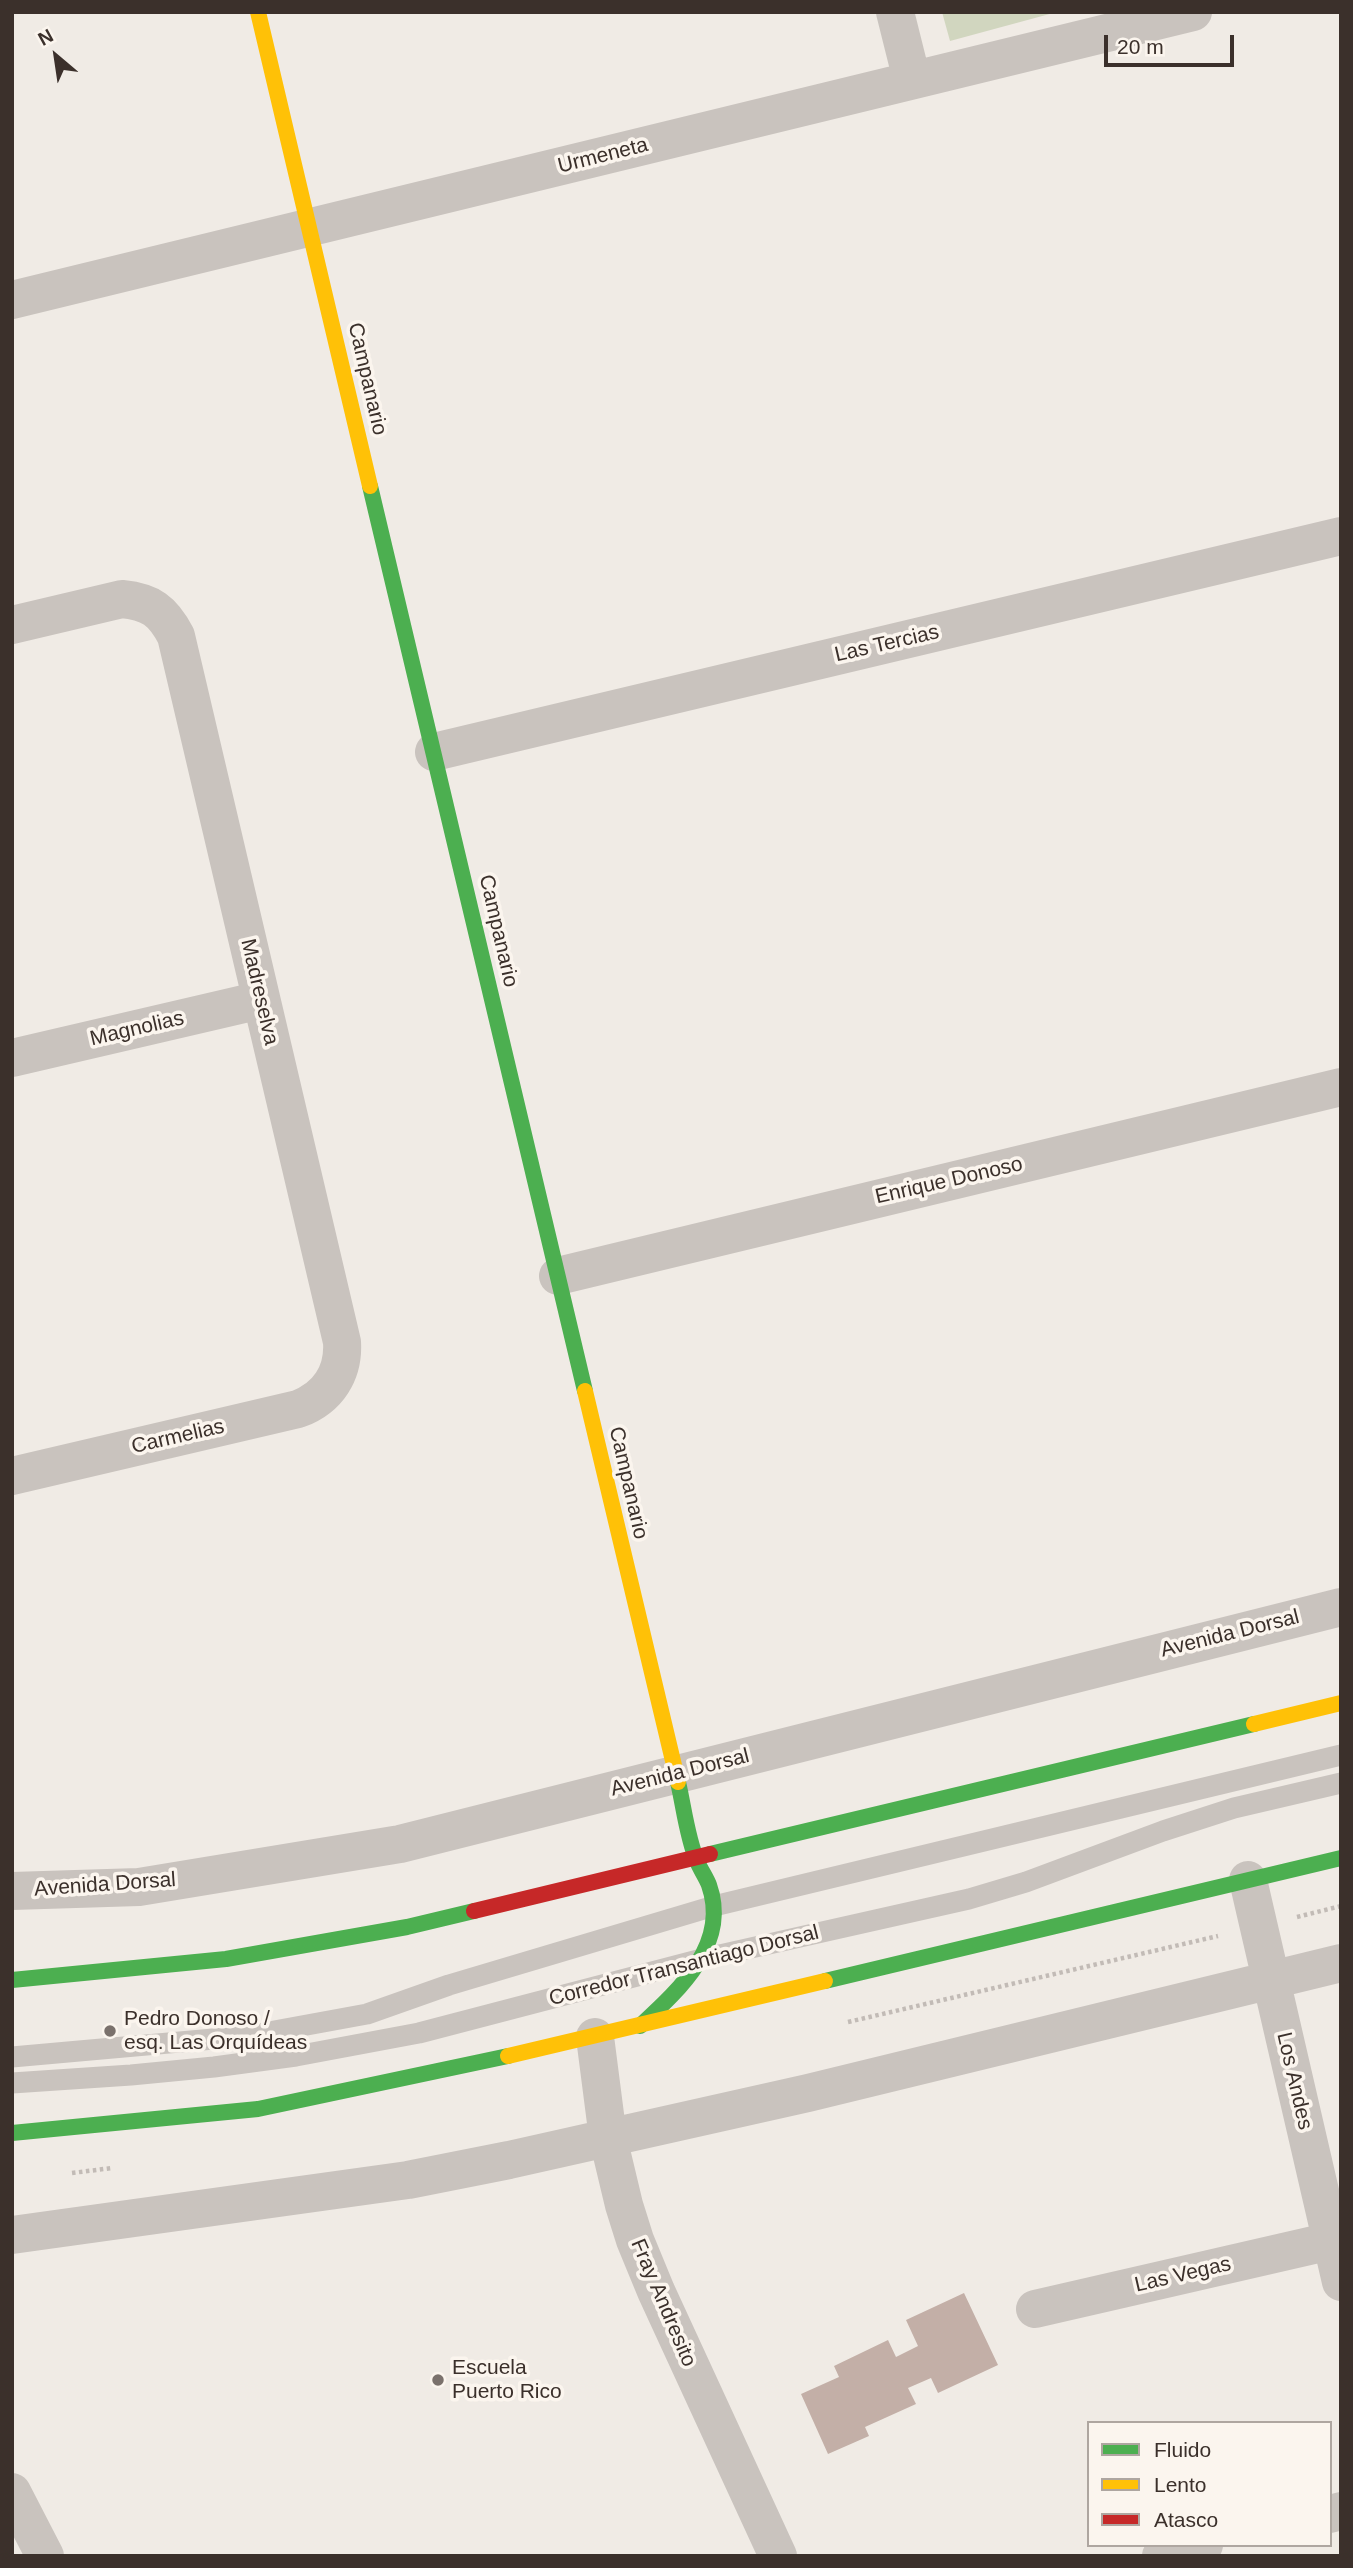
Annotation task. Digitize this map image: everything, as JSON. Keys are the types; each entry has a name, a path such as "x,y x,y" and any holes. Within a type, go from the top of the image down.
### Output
{"main road":[{"name":"Campanario","path":"258,12 696,1860 706,1876 714,1906"},
{"path":"12,1979 122,1971 226,1959 420,1924 696,1860 1341,1703"},
{"path":"12,2133 258,2109 481,2063 1341,1858"},
{"path":"640,2026 691,1978 715,1926 714,1906"}],"street":[{"path":"895,12 912,80"},
{"name":"Urmeneta","path":"12,300 1178,14"},
{"name":"Las Tercias","path":"434,752 1341,536"},
{"name":"Madreselva","path":"12,625 122,599 139,601 154,608 167,620 176,636 342,1342 343,1357 334,1382"},
{"name":"Magnolias","path":"12,1058 261,1000"},
{"name":"Enrique Donoso","path":"558,1276 1341,1087"},
{"name":"Carmelias","path":"12,1476 299,1409 313,1404 334,1382"},
{"name":"Avenida Dorsal","path":"12,1891 139,1887 400,1844 1341,1607"},
{"name":"Los Andes","path":"1248,1880 1341,2281"},
{"path":"12,2235 408,2180 608,2138 886,2074 1341,1963"},
{"name":"Fray Andresito","path":"595,2037 608,2138 624,2205 656,2291 778,2556"},
{"name":"Las Vegas","path":"1035,2309 1331,2241"},
{"path":"12,2492 45,2556"},
{"path":"1161,2556 1195,2547"}],"lane":[{"name":"Corredor Transantiago Dorsal","path":"12,2057 247,2036 367,2014 449,1985 714,1906 1341,1755"},
{"name":"Corredor Transantiago Dorsal","path":"12,2083 131,2076 296,2056 419,2033 702,1959 969,1899 1026,1882 1163,1831 1234,1808 1341,1783"}],"green space":[{"path":"942,12 1057,12 950,41"}],"building":[{"path":"964,2293 998,2365 938,2393 931,2378 908,2388 916,2404 865,2427 869,2436 828,2454 801,2394 839,2377 834,2366 888,2340 896,2357 918,2346 906,2320"}],"traffic: fast":[{"path":"370,486 585,1391"},
{"path":"710,1854 1254,1724"},
{"path":"640,2026 685,1981 707,1946 713,1927 714,1907 709,1885 691,1842 678,1782"},
{"path":"825,1981 1341,1858"},
{"path":"12,1980 226,1959 407,1927 474,1911"},
{"path":"12,2133 258,2109 508,2056"}],"traffic: slow":[{"path":"258,12 370,486"},
{"path":"585,1391 678,1782"},
{"path":"1254,1724 1341,1703"},
{"path":"508,2056 825,1981"}],"traffic: jam":[{"path":"474,1911 710,1854"}],"place":[{"name":"Pedro Donoso / esq. Las Orquídeas","path":"110,2031"},
{"name":"Escuela Puerto Rico","path":"438,2380"}]}
